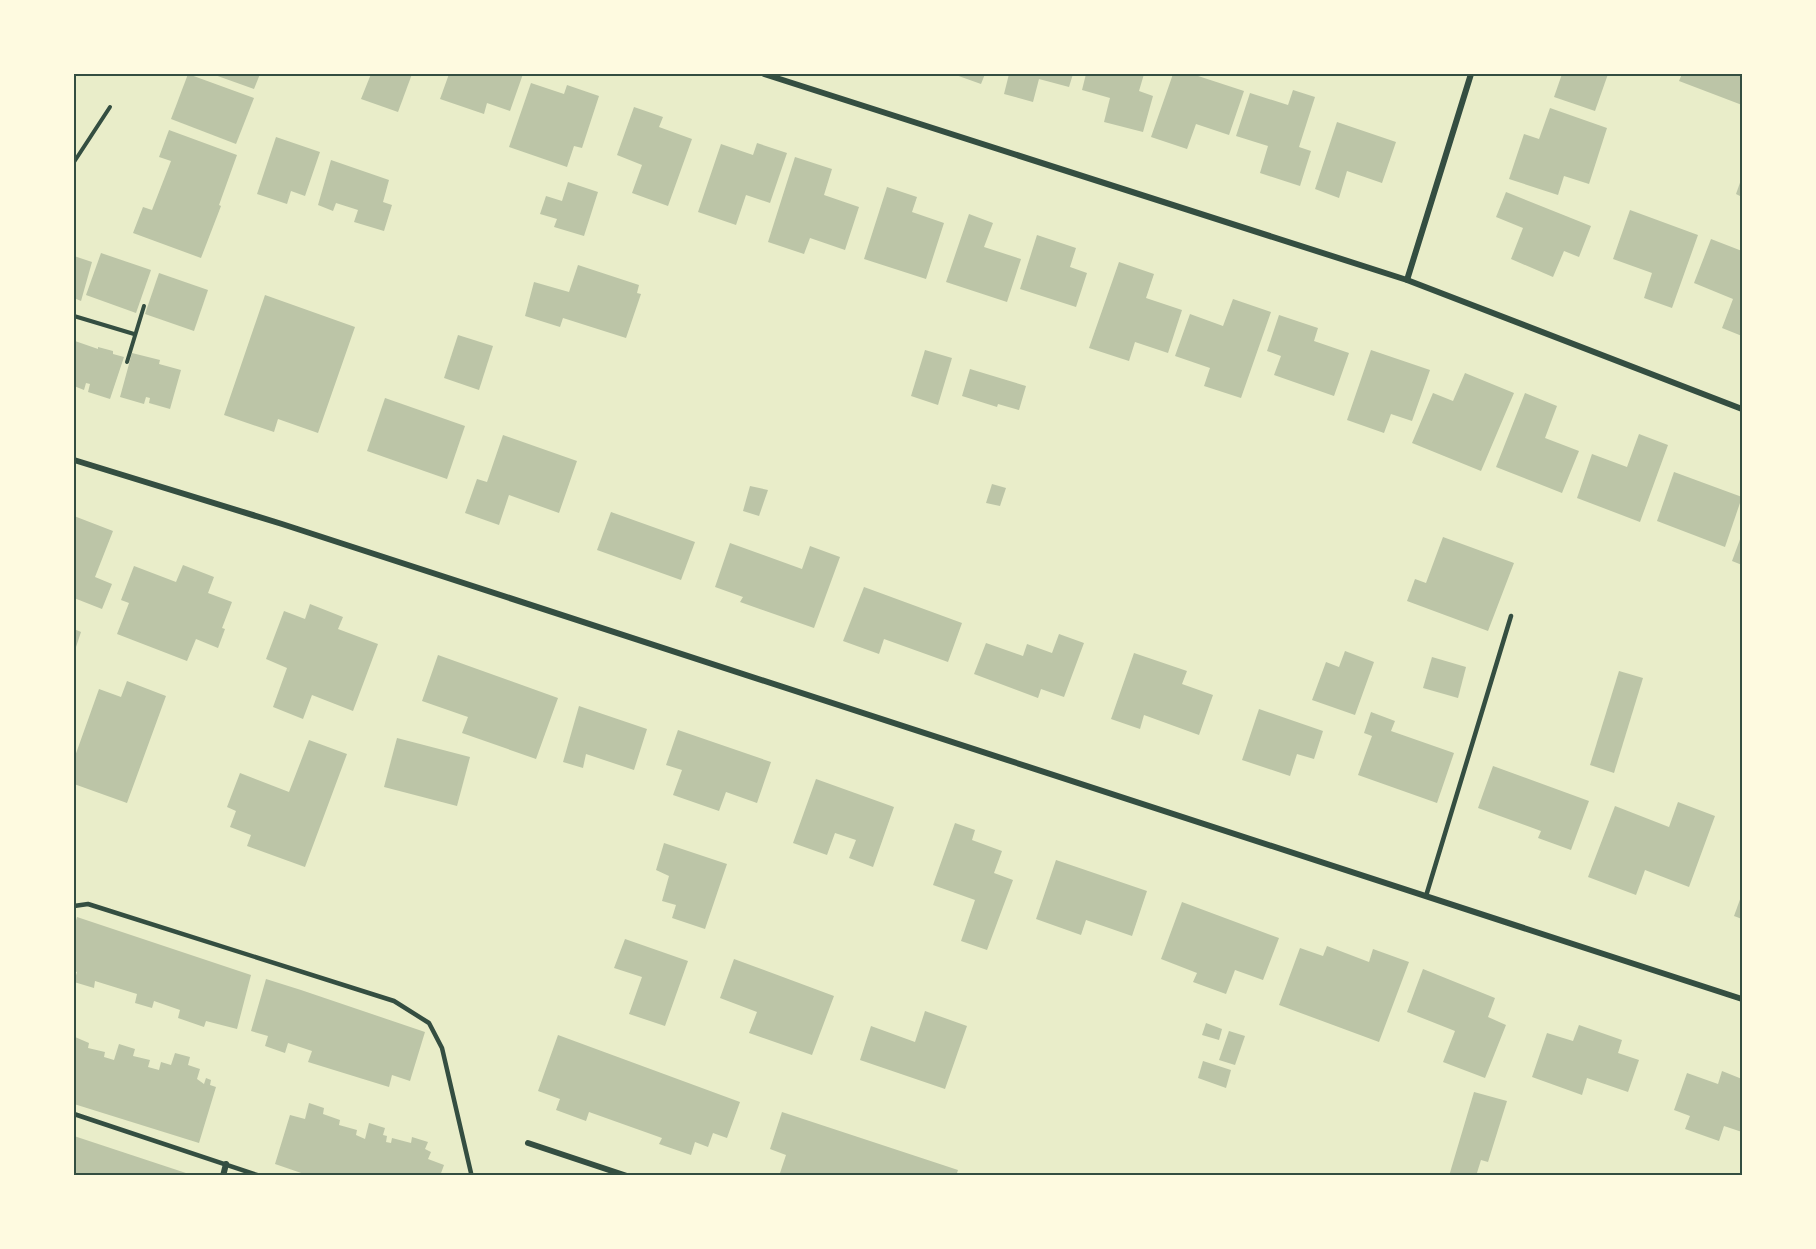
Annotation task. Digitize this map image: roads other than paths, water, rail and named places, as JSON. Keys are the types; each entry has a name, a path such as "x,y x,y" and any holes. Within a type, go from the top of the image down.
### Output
{"street":[{"path":"764,74 1407,280 1743,409"},
{"path":"1407,280 1471,74"},
{"path":"74,460 282,525 1743,999"},
{"path":"528,1143 627,1176"},
{"path":"223,1176 226,1164"}],"lane":[{"path":"1426,896 1511,616"},
{"path":"74,906 88,904 394,1001 429,1023 442,1048 470,1176"},
{"path":"74,1114 260,1176"}]}
